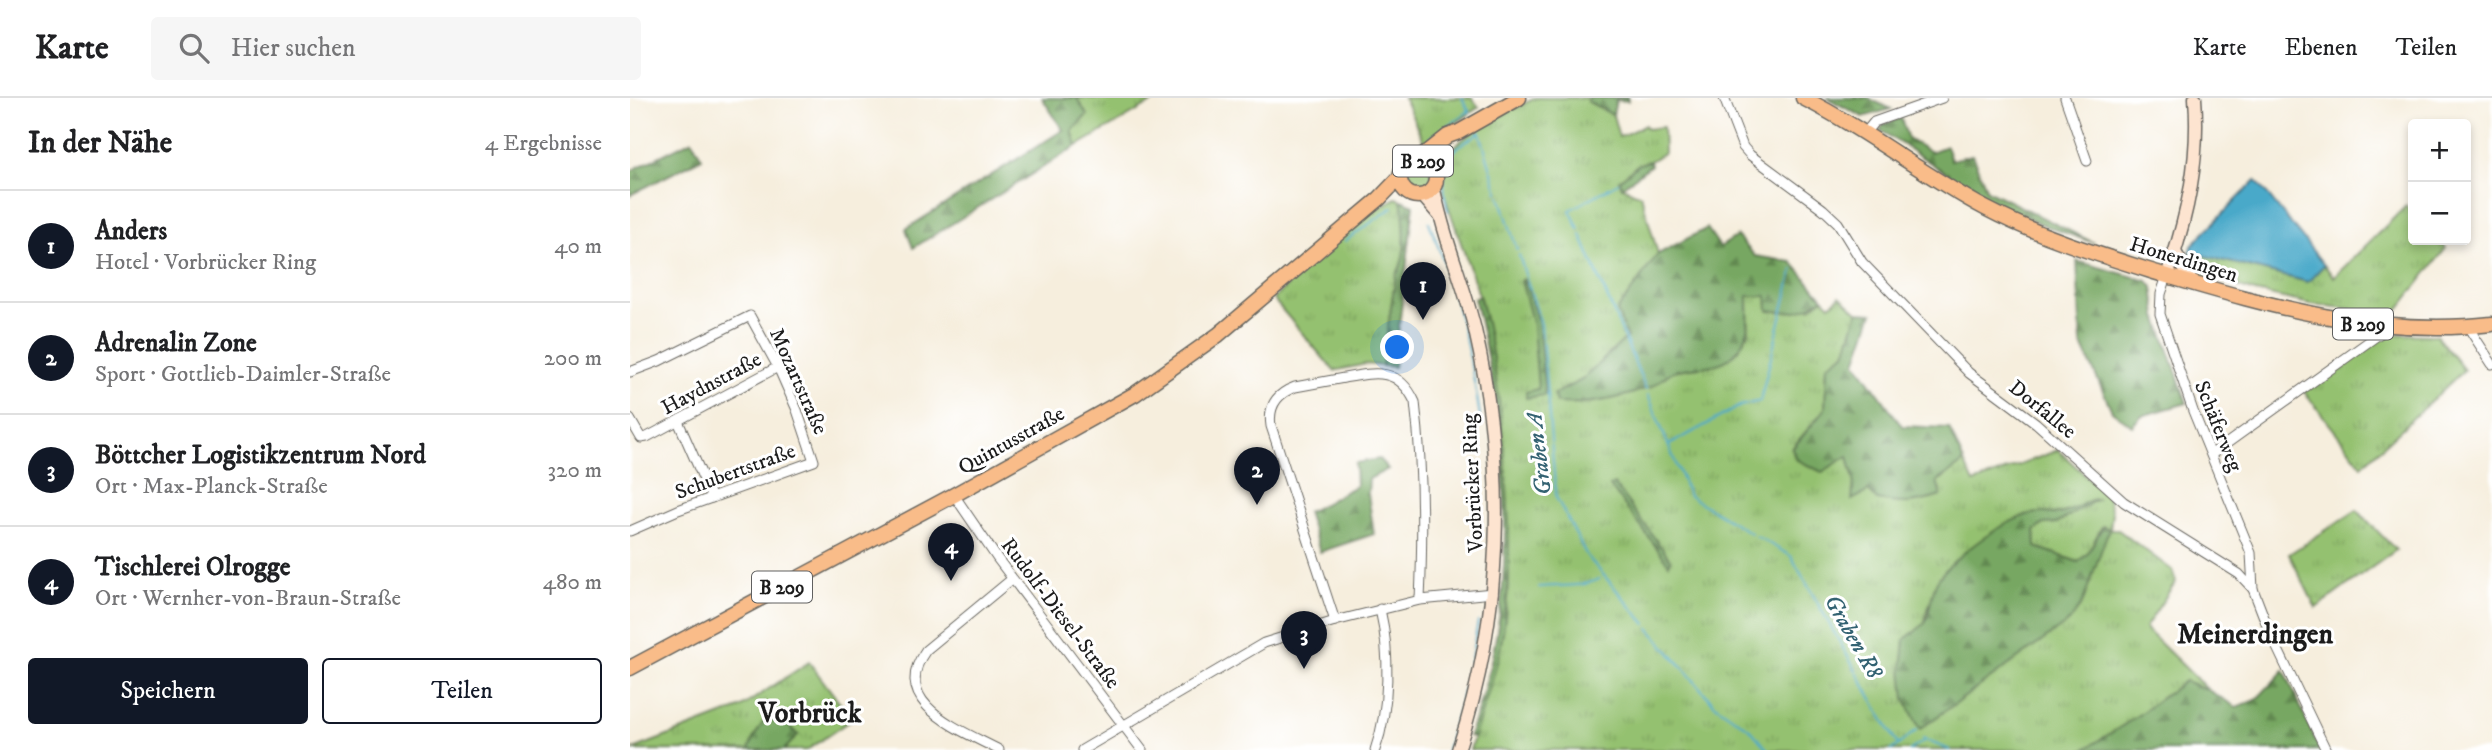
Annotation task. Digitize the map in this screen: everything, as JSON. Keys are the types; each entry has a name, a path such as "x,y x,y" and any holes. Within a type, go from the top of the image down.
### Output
{"main road":[{"name":"B 209","path":"1418,160 1433,168 1436,177 1428,191 1414,195 1403,184 1408,163 1418,160 1448,136 1520,98"},
{"name":"B 209","path":"1803,98 1865,133"},
{"path":"2167,276 2194,176 2197,130 2195,98"},
{"name":"B 209","path":"1433,168 1443,151 1460,132"},
{"name":"Honerdingen","path":"1865,133 1961,194 2007,219 2090,252 2193,284 2291,311 2357,323 2436,328 2492,324"},
{"name":"Quintusstraße","path":"630,668 1085,424 1175,367 1218,335 1378,200 1403,184"},
{"name":"Vorbrücker Ring","path":"1428,191 1440,217 1466,296 1486,392 1496,488 1493,593 1486,643 1458,750"},
{"path":"2175,252 2193,284"}],"street":[{"name":"Dorfallee","path":"1724,98 1743,147 1750,155 1838,223 1862,261 1969,373 2036,422 2124,502 2239,574 2253,589 2270,633 2326,750"},
{"path":"1865,133 1874,122 1942,98"},
{"path":"2065,98 2087,161"},
{"name":"Schäferweg","path":"2167,276 2161,294 2160,314 2193,411 2251,553 2253,589"},
{"name":"Mozartstraße","path":"630,372 659,361 750,316 778,367 797,410 814,461"},
{"path":"2212,454 2389,327"},
{"path":"2471,327 2492,364"},
{"name":"Haydnstraße","path":"630,419 641,438 647,437 778,367"},
{"path":"1335,621 1271,426 1270,411 1274,402 1286,390 1295,387 1374,373 1393,376 1411,394 1415,402 1421,458 1423,525 1420,600"},
{"path":"678,421 712,498"},
{"name":"Schubertstraße","path":"630,531 814,461"},
{"name":"Rudolf-Diesel-Straße","path":"954,495 1013,579 1142,750"},
{"path":"2239,574 2251,564"},
{"path":"999,750 929,709 919,696 915,680 920,658 926,650 1013,579"},
{"path":"1082,750 1264,643 1335,621 1420,600 1493,593"},
{"path":"1375,750 1383,717 1386,685 1380,610"}],"green space":[{"path":"1042,98 1077,98 1087,115 1072,131 1077,146 913,248 906,229 1063,130"},
{"path":"1076,98 1160,98 1077,146 1072,131 1087,115"},
{"path":"1404,98 1472,98 1479,107 1425,145"},
{"path":"1536,98 1588,98 1587,101 1613,115 1619,137 1645,125 1647,129 1663,127 1664,153 1639,164 1619,180 1622,187 1641,195 1658,254 1617,311 1627,337 1582,380 1555,394 1656,384 1672,371 1713,365 1749,333 1748,296 1768,296 1811,308 1823,298 1830,305 1840,296 1858,312 1845,353 1827,365 1825,409 1792,448 1848,456 1854,480 1886,499 1905,503 1941,496 1937,482 1964,462 1974,483 2058,450 2107,495 2112,513 2110,529 2117,529 2172,570 2176,581 2145,628 2208,690 2185,681 2084,750 1470,750 1500,647 1509,583 1509,532 1505,458 1481,301 1443,191 1444,170 1446,159 1460,141 1500,115","holes":["1614,485 1671,560 1669,563 1611,486","2096,499 2058,523 2044,524 2035,530 2036,547 2078,562 2088,553 2102,526 2082,604 2070,620 1920,729 1905,699 1929,605 2037,513 2065,512"]},
{"path":"1588,98 1628,98 1628,101 1616,100 1613,115 1587,101"},
{"path":"1827,98 1868,98 1891,109 1863,117"},
{"path":"1901,118 1908,139 1931,152 1946,146 1951,160 1972,155 1987,190 2094,243 2046,226 1980,195 1880,130 1884,124"},
{"path":"692,140 702,158 630,195 630,171"},
{"path":"1650,161 1651,165 1622,187 1619,180 1639,164"},
{"path":"1418,164 1428,168 1432,178 1428,188 1418,192 1408,188 1404,178 1408,168"},
{"path":"1396,198 1401,200 1403,208 1404,249 1396,275 1382,366 1366,364 1334,371 1273,299 1346,230"},
{"path":"1401,200 1414,205 1394,367 1382,366 1396,275 1404,249"},
{"path":"2406,206 2408,245 2443,245 2446,248 2395,314 2310,304 2255,292 2197,273 2191,266 2190,252 2307,282 2324,265 2334,277"},
{"path":"1707,228 1720,247 1737,236 1755,256 1792,262 1823,298 1804,309 1784,312 1768,310 1767,296 1748,296 1746,335 1739,349 1726,360 1674,371 1652,386 1617,398 1556,403 1554,394 1582,380 1627,337 1617,311 1658,254"},
{"path":"2077,261 2148,281 2153,287 2157,316 2187,403 2141,416 2132,426 2112,411 2081,343"},
{"path":"1524,279 1538,323 1545,395 1526,398 1526,392 1538,389 1533,325 1521,281"},
{"path":"1479,296 1491,345 1502,427 1509,564 1501,645 1474,737 1469,736 1484,690 1501,601 1505,514 1492,381 1474,298"},
{"path":"1858,312 1873,313 1856,362 1902,426 1949,428 1964,462 1937,482 1941,496 1917,502 1894,503 1877,500 1869,491 1852,500 1854,480 1848,456 1822,472 1795,459 1792,449 1825,409 1827,365 1845,353"},
{"path":"2387,334 2436,335 2464,370 2362,466 2303,390"},
{"path":"1379,459 1388,469 1369,479 1368,494 1374,534 1320,552 1307,512 1356,486 1355,463"},
{"path":"1614,484 1671,560 1669,564 1610,486"},
{"path":"2098,499 2057,523 2044,524 2035,531 2036,547 2078,562 2088,553 2103,526 2109,529 2082,604 2070,621 1920,729 1905,699 1902,669 1905,639 1925,622 1935,585 1944,571 1968,549 2012,521 2038,513 2064,513"},
{"path":"2357,510 2396,550 2316,608 2289,554"},
{"path":"809,662 852,719 807,750 784,750 798,735 753,739 749,750 631,750 740,708"},
{"path":"2284,670 2320,750 2084,750 2185,681 2208,690 2236,707 2256,700"},
{"path":"779,714 798,735 784,750 749,750 767,716"}],"water":[{"path":"2256,180 2324,265 2308,282 2190,252 2193,244"}],"waterway":[{"name":"Graben A","path":"1462,98 1470,113"},
{"path":"1429,139 1469,111"},
{"name":"Graben A","path":"1479,130 1498,192"},
{"path":"1448,211 1444,194 1443,164 1458,147 1480,132"},
{"name":"Graben R8","path":"1579,229 1570,210 1618,183"},
{"name":"Graben A","path":"1500,196 1517,250"},
{"path":"1345,241 1393,207"},
{"path":"1429,222 1460,317 1480,416"},
{"name":"Graben R8","path":"1581,235 1646,389"},
{"name":"Graben A","path":"1519,255 1541,324 1556,497 1587,556 1646,624"},
{"path":"1669,445 1740,406 1760,401 1793,270"},
{"name":"Graben R8","path":"1648,395 1689,496 1751,533"},
{"name":"Graben R8","path":"1756,536 1791,556 1898,745 1917,730"},
{"path":"1539,587 1577,585 1599,579"},
{"path":"1447,750 1468,676 1478,622"},
{"name":"Graben A","path":"1649,628 1714,704 1750,729 1768,750"},
{"name":"Graben R8","path":"1923,739 1950,750"},
{"path":"1910,750 1924,741"},
{"path":"1891,750 1897,746"}],"place":[{"name":"Anders","path":"1423,320"},
{"name":"Adrenalin Zone","path":"1257,505"},
{"name":"Tischlerei Olrogge","path":"951,581"},
{"name":"Böttcher Logistikzentrum Nord","path":"1304,669"}],"district":[{"name":"Meinerdingen","path":"2255,633"},
{"name":"Vorbrück","path":"810,712"}]}
